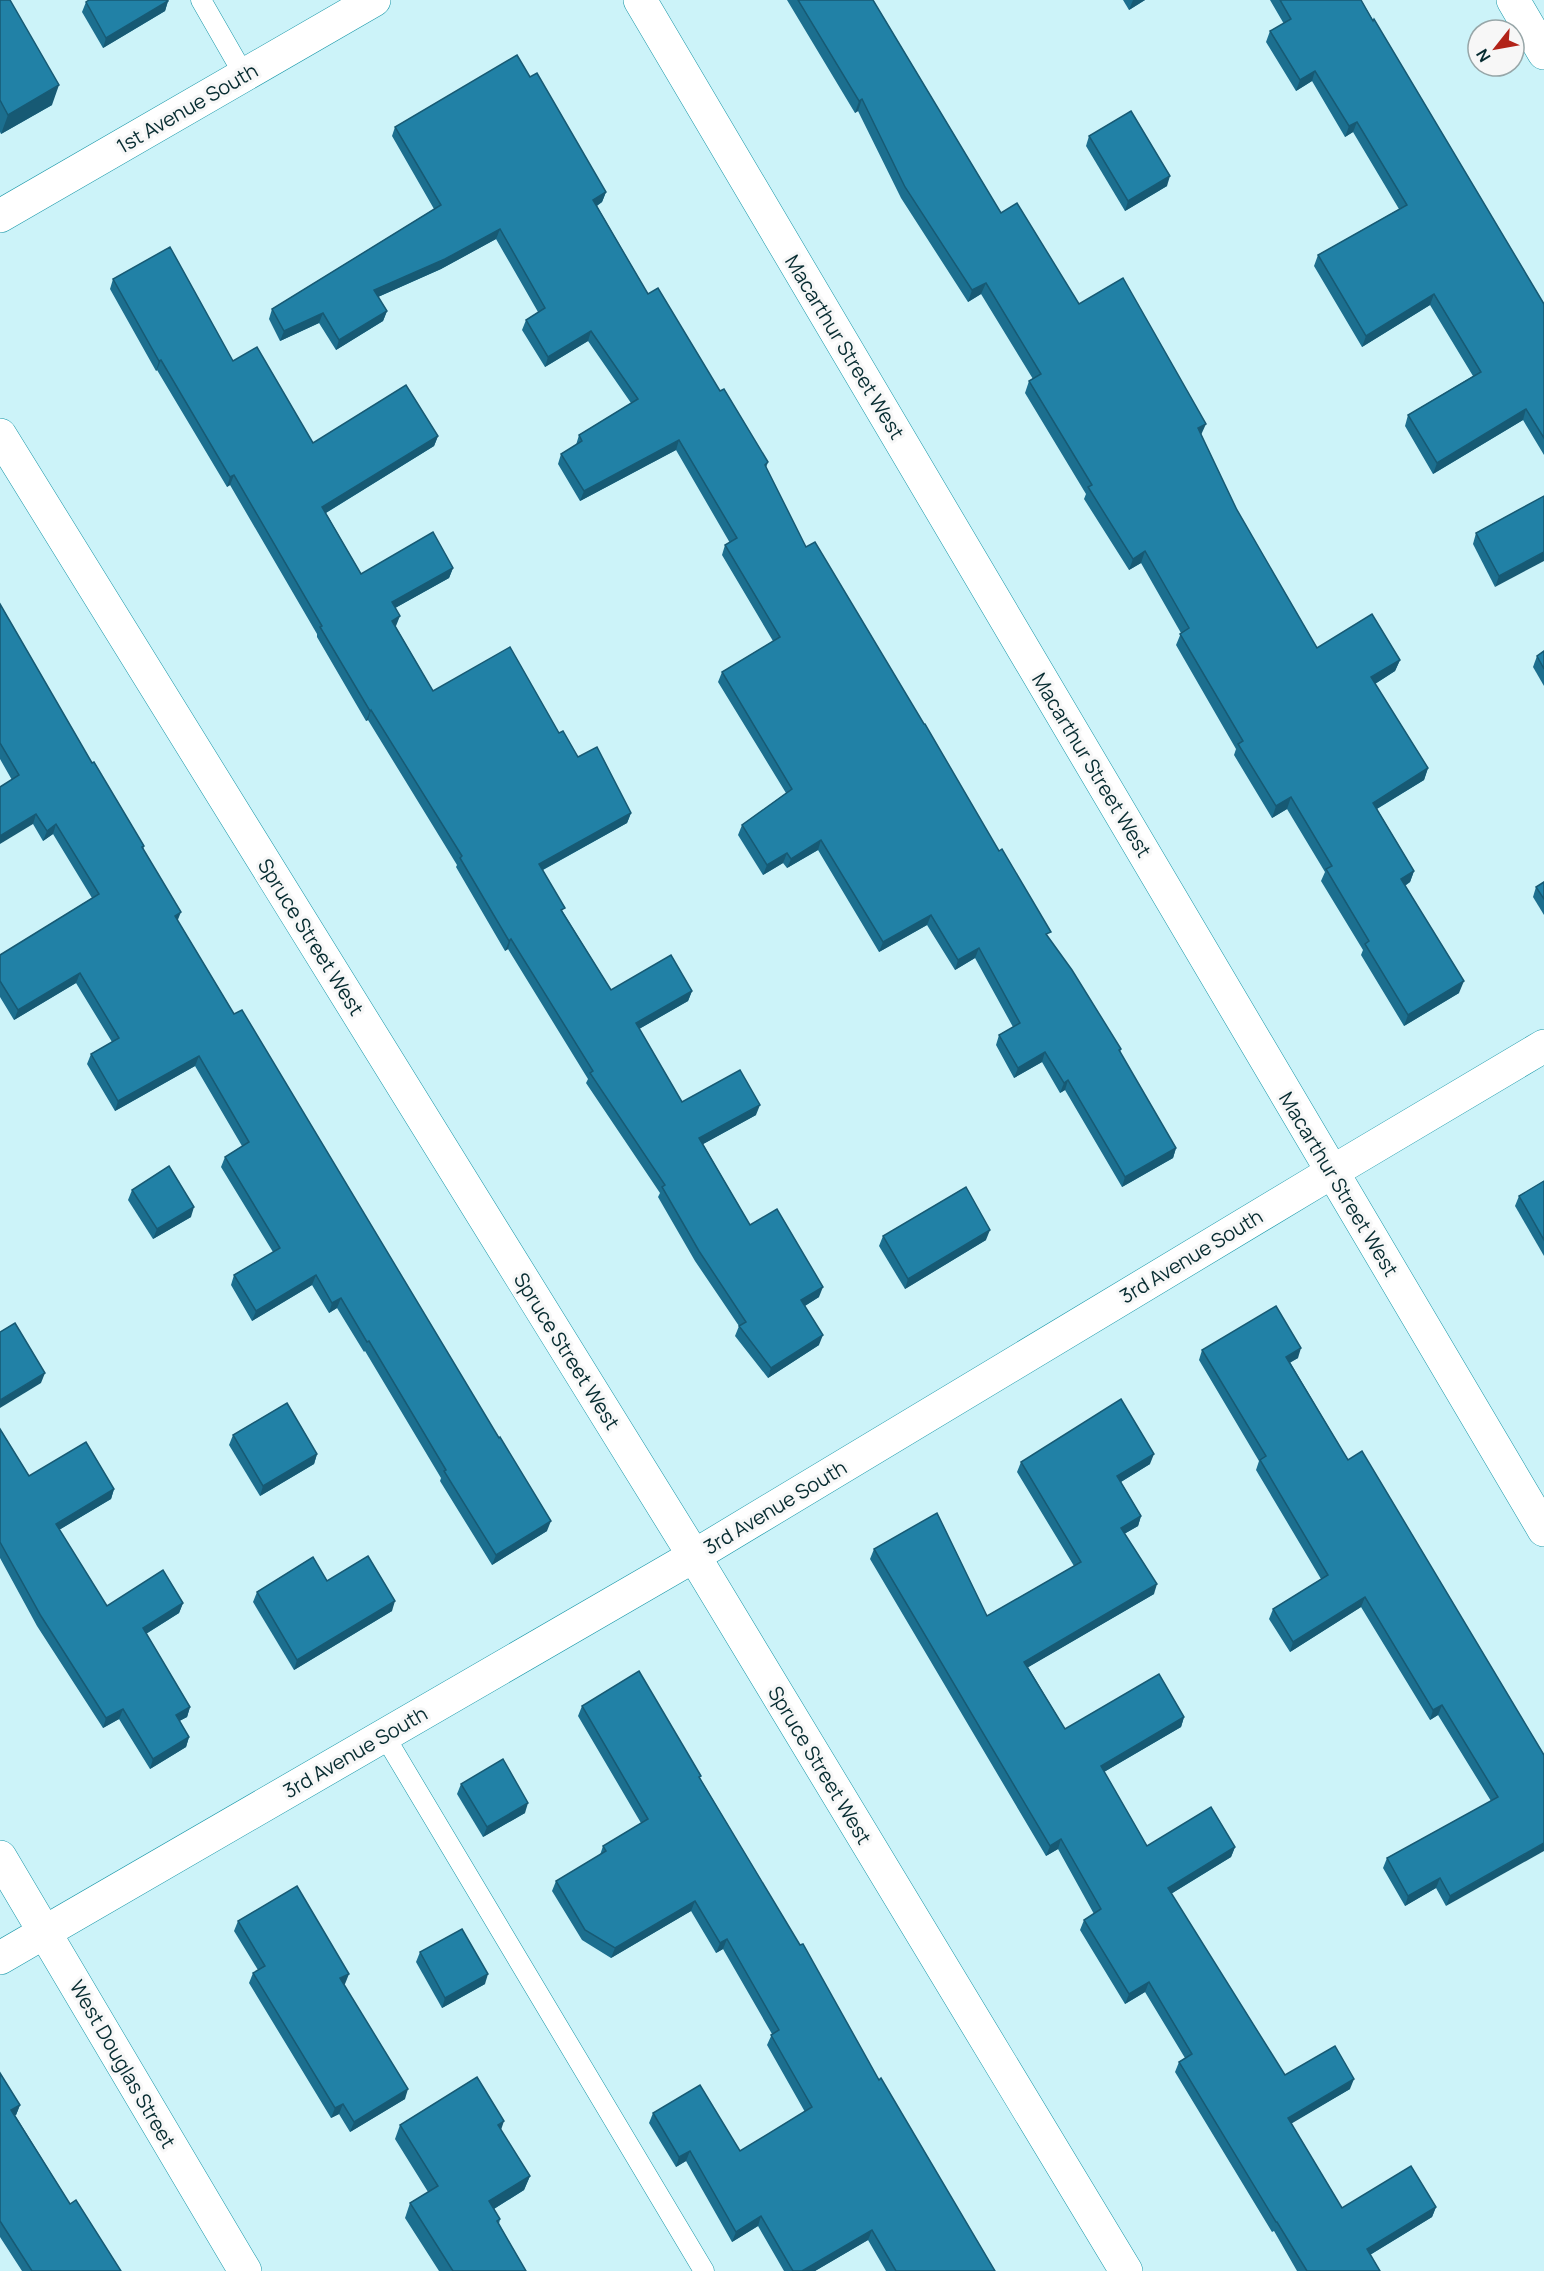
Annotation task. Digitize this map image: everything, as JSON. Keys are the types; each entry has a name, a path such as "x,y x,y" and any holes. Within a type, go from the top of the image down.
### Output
{"street":[{"name":"1st Avenue South","path":"0,216 374,0"},
{"name":"Macarthur Street West","path":"640,0 1544,1530"},
{"path":"1513,0 1544,53"},
{"name":"Spruce Street West","path":"0,435 694,1556 1126,2271"},
{"name":"3rd Avenue South","path":"0,1959 694,1556 1544,1046"},
{"name":"West Douglas Street","path":"0,1857 245,2271"}],"lane":[{"path":"201,0 244,75"},
{"path":"384,1735 704,2271"}],"building":[{"path":"0,0 10,0 59,85 8,115 0,100"},
{"path":"89,0 168,1 106,38 86,2"},
{"path":"798,0 873,0 1001,213 1017,203 1079,304 1123,278 1206,424 1198,428 1237,510 1317,648 1372,614 1400,660 1371,677 1428,768 1373,803 1414,871 1401,879 1464,981 1408,1015 1365,944 1369,941 1326,869 1332,866 1291,797 1276,806 1238,744 1243,741 1180,634 1189,628 1145,551 1133,559 1088,487 1092,485 1029,381 1041,374 986,283 972,290 905,187 862,99 859,101"},
{"path":"1280,0 1361,0 1373,21 1374,19 1544,304 1544,438 1526,409 1437,463 1408,415 1481,372 1434,294 1366,336 1318,255 1407,205 1357,122 1349,126 1315,71 1300,80 1270,31 1291,19"},
{"path":"517,55 530,77 537,73 606,192 593,200 648,294 658,288 720,391 724,389 768,462 765,465 806,547 815,542 999,851 1002,849 1051,932 1046,934 1072,970 1121,1049 1119,1050 1176,1148 1125,1177 1068,1080 1064,1083 1045,1052 1018,1068 999,1035 1020,1023 979,948 958,960 931,915 883,942 821,840 791,859 787,853 767,865 742,825 792,789 722,672 780,637 725,545 737,538 679,440 584,491 561,454 582,441 579,435 638,399 591,331 548,357 526,320 545,308 500,229 445,259 374,290 387,311 339,340 323,313 284,331 272,309 441,205 395,127"},
{"path":"1131,111 1170,176 1128,201 1089,136"},
{"path":"170,247 233,361 257,347 313,443 406,385 438,436 322,507 361,574 433,532 453,568 392,602 400,616 392,621 433,691 510,647 559,733 563,731 578,757 597,747 631,813 539,864 565,908 561,910 611,990 671,955 692,991 636,1023 682,1102 740,1070 760,1105 699,1138 750,1225 777,1209 823,1287 801,1300 823,1335 771,1368 739,1326 746,1322 699,1251 662,1187 665,1185 590,1073 593,1071 511,939 509,941 460,858 462,856 370,711 234,475 230,477 161,360 159,361 113,279"},
{"path":"1544,496 1544,552 1499,576 1476,533"},
{"path":"0,604 92,763 94,762 144,846 142,847 181,912 175,916 234,1014 242,1010 551,1521 496,1555 341,1298 332,1303 316,1275 256,1311 234,1275 280,1248 225,1157 249,1142 199,1056 118,1101 91,1054 119,1038 80,973 18,1010 0,981 0,955 99,894 56,824 47,831 36,814 0,836 0,787 19,775 0,743"},
{"path":"1544,651 1544,669 1537,656"},
{"path":"1544,882 1544,899 1536,887"},
{"path":"169,1166 194,1207 157,1229 132,1190"},
{"path":"1544,1181 1544,1240 1519,1196"},
{"path":"966,1187 990,1230 908,1279 883,1236"},
{"path":"1276,1306 1301,1348 1286,1357 1348,1460 1362,1451 1544,1755 1544,1843 1450,1896 1440,1878 1408,1896 1387,1858 1498,1797 1442,1705 1433,1710 1365,1597 1293,1642 1273,1609 1328,1575 1260,1460 1266,1456 1202,1350"},
{"path":"15,1323 45,1373 0,1400 0,1332"},
{"path":"1121,1399 1154,1454 1117,1476 1141,1516 1121,1528 1157,1584 1024,1662 1065,1729 1159,1674 1184,1717 1101,1766 1147,1846 1211,1807 1235,1847 1168,1888 1285,2075 1335,2046 1354,2079 1288,2118 1342,2208 1411,2166 1436,2207 1367,2249 1380,2271 1307,2271 1179,2062 1192,2054 1149,1982 1129,1994 1084,1920 1101,1909 1061,1839 1050,1846 874,1549 937,1513 987,1616 1081,1562 1021,1462"},
{"path":"287,1403 317,1454 263,1486 233,1435"},
{"path":"0,1429 29,1476 86,1442 114,1489 56,1524 107,1606 163,1570 183,1603 143,1628 190,1707 176,1715 189,1737 153,1759 123,1709 106,1718 41,1616 0,1542"},
{"path":"368,1556 395,1601 297,1660 257,1592 313,1557 327,1581"},
{"path":"639,1671 701,1776 699,1777 800,1945 803,1944 879,2080 881,2078 995,2271 896,2271 872,2230 802,2271 793,2271 761,2216 736,2232 690,2151 679,2157 653,2113 700,2085 740,2151 812,2107 771,2035 779,2030 727,1939 720,1943 695,1901 615,1948 585,1930 556,1881 606,1851 603,1846 648,1819 582,1706"},
{"path":"503,1759 528,1803 487,1827 461,1784"},
{"path":"297,1886 349,1974 340,1978 408,2089 354,2122 343,2104 335,2108 253,1973 265,1966 238,1921"},
{"path":"462,1929 488,1974 445,1998 420,1952"},
{"path":"0,2073 20,2105 11,2110 70,2204 76,2200 121,2271 32,2271 0,2221"},
{"path":"477,2077 504,2121 498,2125 530,2176 489,2201 500,2219 497,2221 526,2271 453,2271 410,2203 438,2186 400,2125"}]}
